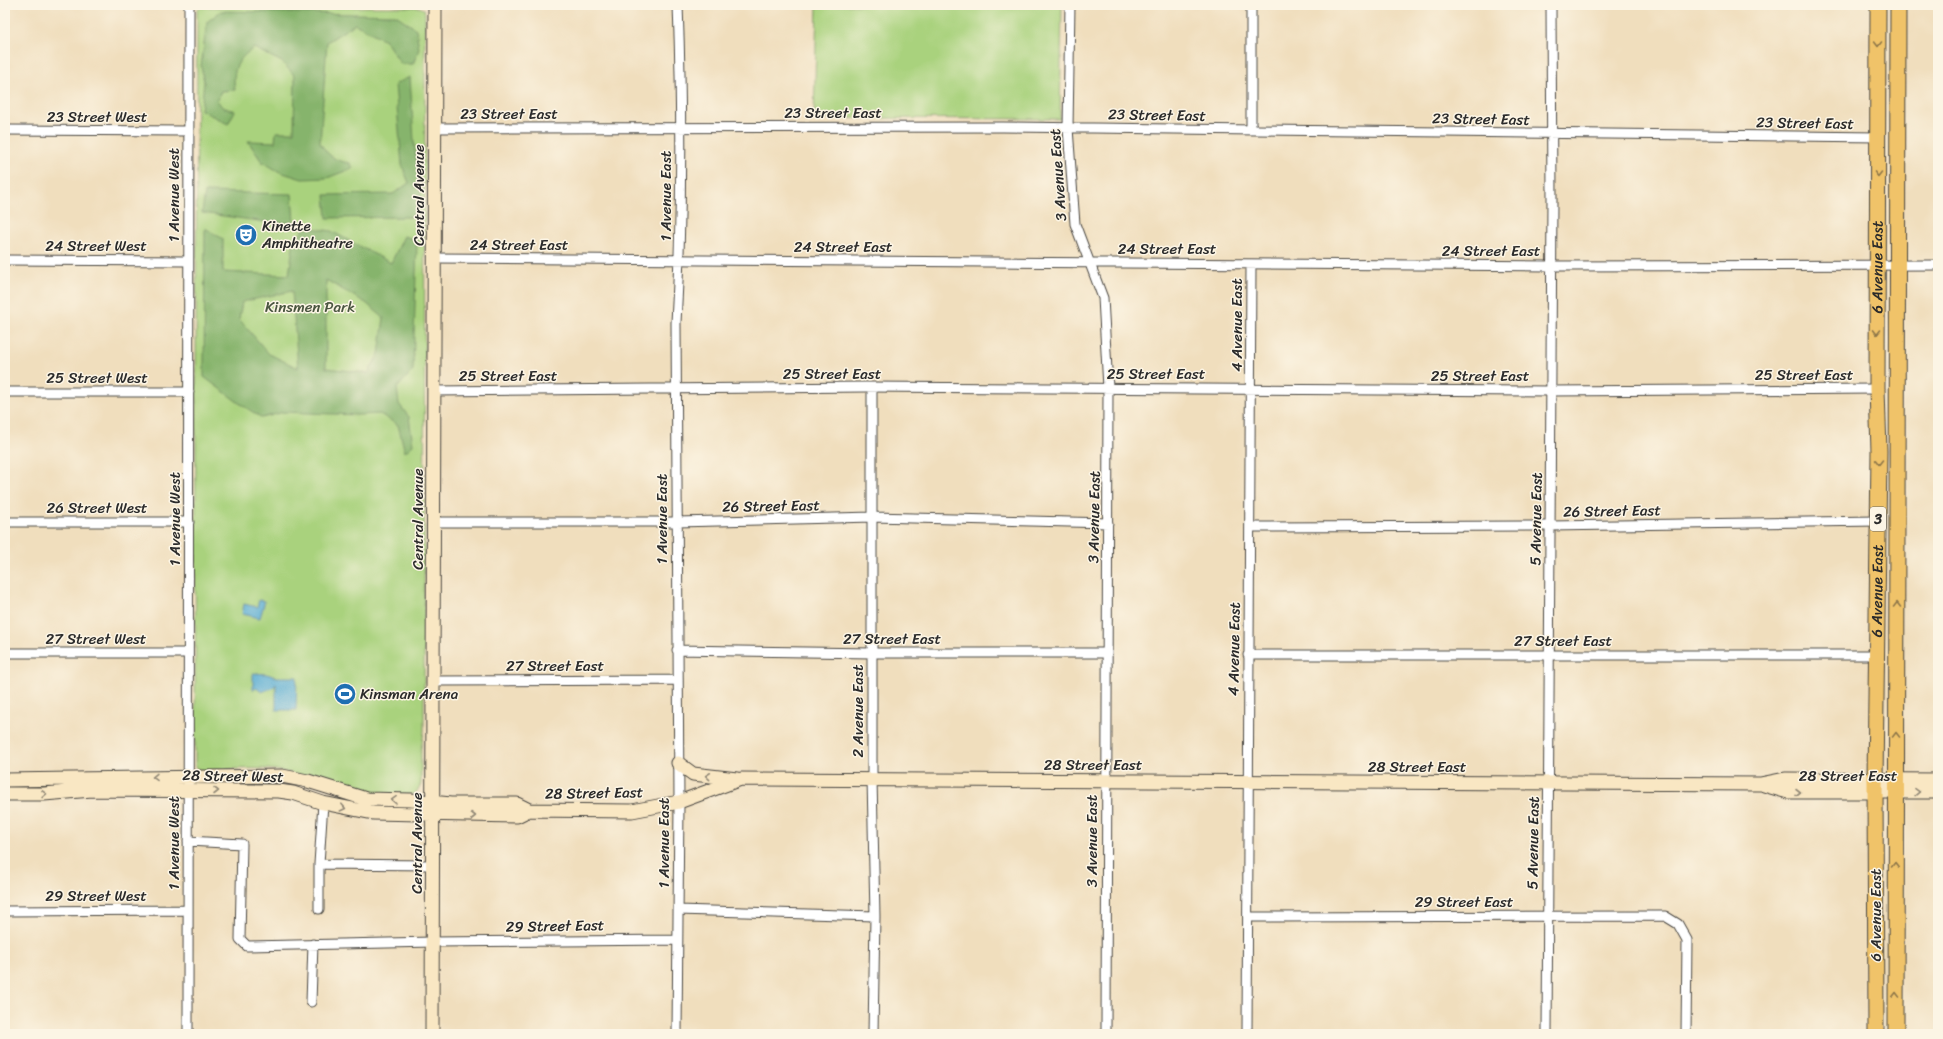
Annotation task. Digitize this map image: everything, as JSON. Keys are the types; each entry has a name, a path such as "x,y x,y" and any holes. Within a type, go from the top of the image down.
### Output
{"main road":[{"name":"6 Avenue East","path":"1876,1034 1875,786 1879,451 1877,389 1878,5"},
{"name":"6 Avenue East","path":"1896,1034 1895,787 1898,5"}],"street":[{"name":"1 Avenue West","path":"188,1034 189,5"},
{"name":"Central Avenue","path":"432,1034 436,128 435,5"},
{"name":"1 Avenue East","path":"677,1034 679,802 677,680 676,323 680,260 678,5"},
{"name":"3 Avenue East","path":"1070,5 1068,128 1075,224 1103,298 1108,388 1105,781 1106,1034"},
{"path":"1251,5 1251,130"},
{"name":"5 Avenue East","path":"1547,1034 1546,915 1552,266 1551,5"},
{"name":"23 Street East","path":"436,128 1068,128 1878,137"},
{"name":"23 Street West","path":"5,130 188,131"},
{"name":"24 Street East","path":"435,258 1552,266 1938,265"},
{"name":"24 Street West","path":"5,260 188,261"},
{"name":"4 Avenue East","path":"1248,1034 1248,655 1251,264"},
{"name":"25 Street East","path":"434,391 1108,388 1550,391 1877,389"},
{"name":"2 Avenue East","path":"872,389 872,779 875,916 873,1034"},
{"name":"25 Street West","path":"5,392 189,392"},
{"name":"26 Street East","path":"434,522 677,522 873,517 1108,523"},
{"name":"26 Street West","path":"5,522 189,522"},
{"name":"26 Street East","path":"1250,526 1550,526 1878,522"},
{"name":"27 Street East","path":"677,650 872,653 1106,653"},
{"name":"27 Street West","path":"5,653 188,653"},
{"name":"27 Street East","path":"1248,655 1877,655"},
{"name":"27 Street East","path":"433,681 677,680"},
{"path":"678,763 693,774 741,779"},
{"name":"28 Street West","path":"5,780 188,776 282,776 308,781 366,799 433,809"},
{"name":"28 Street East","path":"433,809 451,804 517,804 529,810 632,811 679,802 741,779 1548,784 1760,784 1785,780 1895,787 1938,792"},
{"name":"28 Street East","path":"1895,787 1938,780"},
{"name":"28 Street West","path":"5,794 44,794 92,790 279,791 293,793 322,803 373,813 414,813 433,809"},
{"path":"319,909 319,864 322,803"},
{"name":"29 Street East","path":"188,841 242,844 240,939 247,946 432,942 677,940"},
{"path":"319,864 433,866"},
{"name":"29 Street West","path":"5,911 188,910"},
{"path":"678,910 875,916"},
{"name":"29 Street East","path":"1248,917 1546,915 1665,916 1678,924 1687,940 1686,1034"},
{"path":"311,1002 313,944"}],"green space":[{"path":"817,5 1062,5 1060,119 814,118"},
{"name":"Kinsmen Park","path":"202,7 419,7 424,9 424,732 421,749 421,784 416,793 402,796 386,796 347,789 275,770 201,770 196,768 195,765 197,9"},
{"path":"221,11 396,15 416,29 419,49 413,64 401,64 385,40 355,24 327,42 320,143 332,157 340,161 350,163 353,168 327,178 302,179 280,172 262,162 248,141 275,142 276,132 294,132 295,76 282,62 254,48 243,56 237,66 234,77 235,90 221,91 217,100 222,107 235,111 228,124 201,110 204,82 201,66 207,22"},
{"path":"410,77 414,142 422,202 411,217 327,218 325,195 393,194 409,183 402,165 395,84"},
{"path":"205,192 292,194 294,222 273,223 202,213"},
{"path":"305,227 331,231 391,263 404,236 417,240 413,370 397,388 399,404 409,417 413,445 405,452 398,425 380,414 358,415 284,412 262,418 204,377 205,228 223,239 223,272 289,275 293,246","holes":["326,280 366,303 384,318 379,354 368,373 326,368","292,291 298,368 269,354 239,319 242,302"]}],"water":[{"path":"259,600 265,601 260,618 242,614 244,604 257,607"},
{"path":"253,673 267,674 276,677 297,677 296,710 276,710 276,684 274,687 262,692 256,688 253,690"}],"place":[{"name":"Kinette Amphitheatre","path":"246,235"},
{"name":"Kinsman Arena","path":"345,694"}]}
